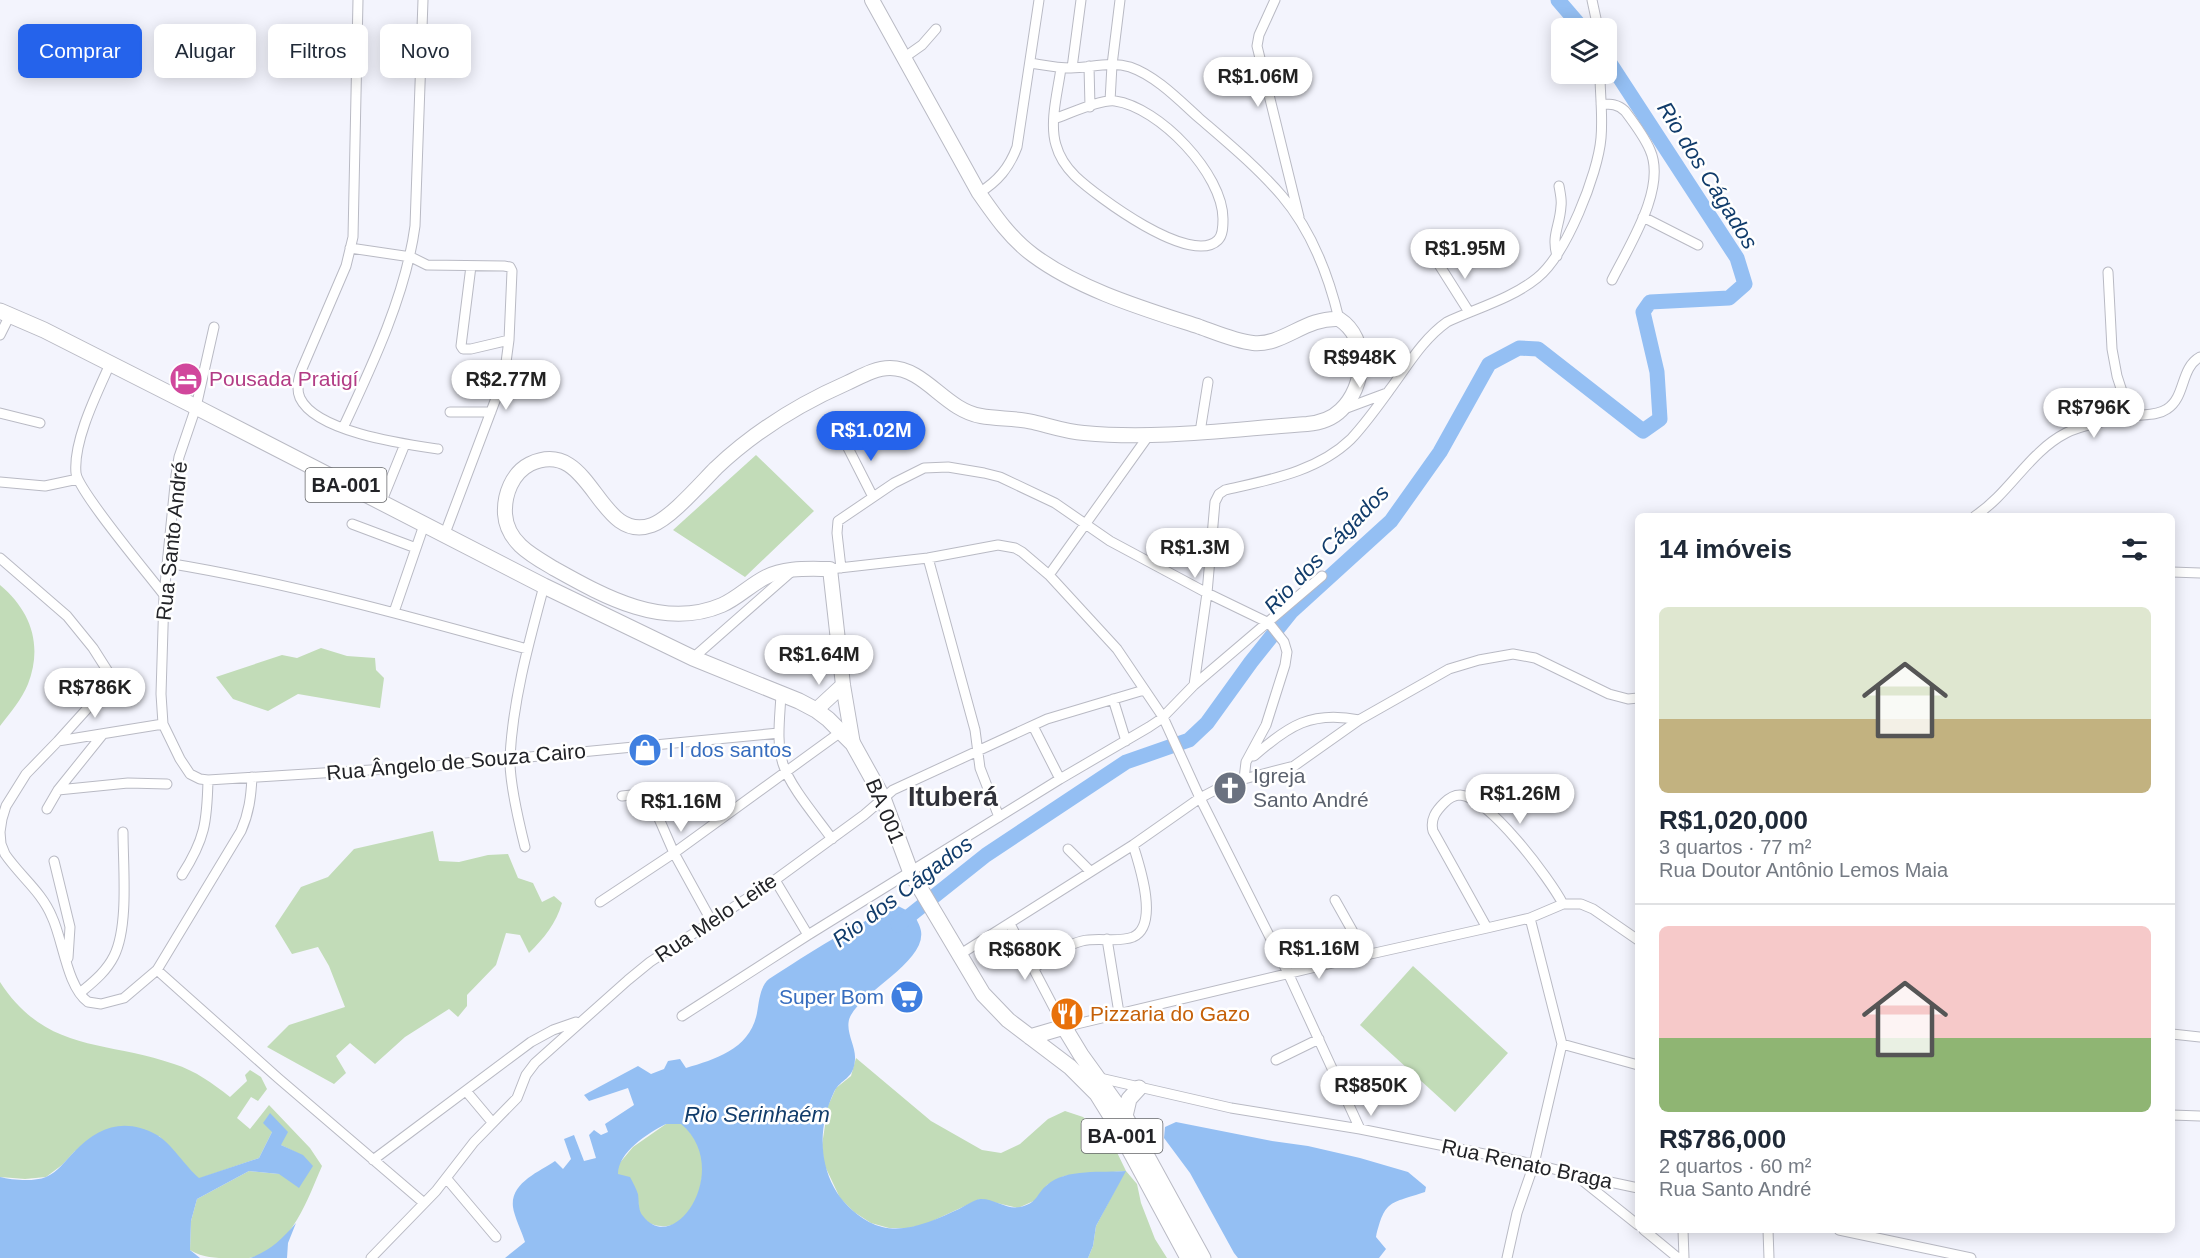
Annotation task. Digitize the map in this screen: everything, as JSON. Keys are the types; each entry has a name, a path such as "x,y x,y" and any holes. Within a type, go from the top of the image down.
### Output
{"main road":[{"path":"853,744 843,685 836,569 794,569 767,576 729,602 708,610 679,614 632,607 598,593 523,549 509,531 505,519 508,490 515,477 531,464 552,459 561,460 578,471 615,516 633,526 653,524 678,505 749,439 773,422 834,388 867,373 890,368 903,370 915,375 957,408 969,413 1033,422 1084,434 1149,435 1316,423 1341,410 1356,388 1361,361 1352,329 1339,319 1315,322 1274,341 1252,343 1156,312 1085,285 1033,255 999,222 979,193 872,0"},
{"name":"BA-001","path":"5,313 196,407 544,586 693,658 816,710 842,731 853,744"},
{"path":"816,710 843,685"},
{"name":"BA 001","path":"853,744 883,798 912,875 959,955"},
{"name":"BA-001","path":"959,955 989,1001 1008,1020 1070,1067 1097,1094 1188,1258"},
{"path":"1030,1037 1064,1027"},
{"name":"BA-001","path":"1064,1027 1125,1116 1203,1258"},
{"path":"1125,1116 1129,1100 1139,1088"}],"street":[{"path":"358,0 352,237 346,266 301,371 298,389 303,404 328,422 343,429 405,444 438,449"},
{"path":"343,429 373,364 411,257 415,226 423,0"},
{"path":"979,193 999,179 1017,147 1039,0"},
{"path":"1072,68 1081,0"},
{"path":"1110,101 1120,0"},
{"path":"1275,0 1259,35 1258,56 1300,222"},
{"path":"1592,0 1596,18"},
{"path":"905,57 922,45 936,29"},
{"path":"1030,63 1061,68 1112,65 1137,70 1180,100 1259,171 1283,197 1300,222 1326,277 1339,319"},
{"path":"1089,66 1090,107"},
{"path":"1054,120 1110,101 1126,104 1155,121 1174,135 1199,159 1211,180 1223,210 1223,231 1219,240 1200,247 1184,243 1145,226 1074,175 1056,144 1054,120 1061,68"},
{"path":"1194,686 1207,593 1214,511 1219,494 1225,490 1279,478 1326,457 1350,440 1427,338 1447,322 1524,287 1538,277 1557,256 1591,179 1601,141 1601,84"},
{"path":"1602,104 1620,106 1650,150 1654,162 1652,191 1643,217 1612,280"},
{"path":"1557,256 1554,231 1561,206 1559,186"},
{"path":"1643,217 1698,245"},
{"path":"350,248 411,257 428,265 504,266 511,269 509,340 504,377 444,536"},
{"path":"1438,264 1469,312"},
{"path":"471,266 461,346 463,349 471,349 509,340"},
{"path":"2108,272 2112,349 2117,376 2130,416"},
{"path":"0,335 5,313"},
{"name":"Rua Santo André","path":"163,724 161,694 164,595 179,457 196,407 214,327"},
{"path":"1979,513 1996,500 2046,444 2069,432 2130,416 2156,414 2171,406 2178,398 2190,365 2200,357"},
{"path":"110,364 86,420 76,469 78,479 164,595"},
{"path":"1200,432 1208,382"},
{"path":"1341,410 1387,393"},
{"path":"450,412 491,412"},
{"path":"0,413 40,423"},
{"path":"1048,574 1149,435"},
{"path":"844,440 873,497"},
{"path":"381,503 405,444"},
{"path":"1244,779 1246,762 1258,742 1278,694 1287,652 1284,642 1270,624 1110,541 1055,503 1000,477 948,467 924,468 873,497 838,521 836,569 928,558 986,547 1007,546 1022,552 1048,574 1117,649 1169,728 1360,1129"},
{"path":"0,482 45,486 78,479"},
{"path":"352,524 416,548"},
{"path":"394,612 424,525"},
{"path":"0,558 67,616 93,648 126,699"},
{"path":"928,558 975,730 982,776 999,817"},
{"path":"167,563 272,582 394,612 527,649"},
{"path":"693,658 794,569"},
{"path":"2175,572 2200,573"},
{"path":"682,1016 808,935 912,875 999,817 1163,717 1194,686 1270,624 1322,576"},
{"path":"525,847 510,759 527,649 544,586"},
{"path":"959,955 1133,844 1199,794 1294,766 1359,720 1449,669 1479,660 1513,654 1535,658 1609,694 1628,699 1635,698"},
{"path":"113,680 38,761 13,792 2,819 0,832 5,854 36,891 52,916 72,979 84,1000 91,1003 124,998 157,970 241,831 251,803 252,777"},
{"name":"Rua Melo Leite","path":"371,1258 447,1179 474,1142 517,1098 529,1070 581,1021 650,962 775,880 832,839 883,798 923,775 1071,710 1144,690"},
{"path":"781,694 780,752 786,772 832,839"},
{"path":"1113,699 1126,741"},
{"path":"1246,762 1269,742 1309,719 1328,717 1359,720"},
{"path":"58,741 163,724 186,770 195,777 208,780 207,817 202,839 182,875"},
{"path":"1034,726 1060,779"},
{"path":"600,902 674,853 842,731"},
{"name":"Rua Ângelo de Souza Cairo","path":"208,780 435,766 779,733"},
{"path":"47,809 58,790 103,734"},
{"path":"58,790 128,783 167,784"},
{"path":"622,796 641,794 650,798 674,853 712,922"},
{"path":"1487,928 1433,831 1432,818 1445,802 1455,796 1474,800 1492,815 1534,861 1563,904"},
{"path":"80,993 106,969 114,956 121,935 123,832"},
{"path":"1034,968 1077,943 1136,936 1144,923 1146,901 1133,844"},
{"path":"1068,849 1090,871"},
{"path":"54,861 70,927 68,964"},
{"path":"775,880 808,935"},
{"path":"1335,900 1366,955"},
{"path":"1010,924 1064,1027 1530,918 1563,904 1581,904 1593,909 1635,938"},
{"path":"1508,1258 1517,1213 1534,1164 1562,1044 1530,918"},
{"path":"1107,939 1119,1013"},
{"path":"157,970 278,1078 424,1203"},
{"path":"373,1160 531,1041 553,1030 581,1021"},
{"path":"2175,1034 2200,1036"},
{"path":"1276,1060 1319,1040"},
{"path":"1562,1044 1635,1064"},
{"name":"Rua Renato Braga","path":"1097,1078 1231,1108 1360,1129 1534,1164 1635,1187"},
{"path":"466,1091 492,1122"},
{"path":"2175,1115 2200,1116"},
{"path":"1576,1175 1635,1223"},
{"path":"447,1179 496,1237"},
{"path":"1648,1233 1678,1258"},
{"path":"1683,1233 1684,1258"},
{"path":"1768,1233 1768,1258"},
{"path":"1851,1233 1936,1255 1971,1258"}],"green space":[{"path":"756,455 814,511 745,577 673,530"},
{"path":"0,585 20,606 26,617 34,642 34,656 28,684 16,706 0,726"},
{"path":"321,648 347,656 375,658 376,670 384,678 380,708 298,694 268,711 233,699 216,677 282,655 297,658"},
{"path":"433,831 439,861 459,862 488,855 508,854 518,878 533,883 542,902 554,896 562,903 553,924 544,936 529,953 520,935 506,933 496,965 467,995 467,1006 458,1017 449,1009 405,1037 375,1064 350,1043 336,1056 346,1073 334,1084 267,1047 289,1025 345,1007 329,966 318,947 292,954 275,926 301,887 328,877 354,849"},
{"path":"1413,966 1508,1053 1455,1112 1360,1025"},
{"path":"0,982 18,1005 37,1021 57,1033 78,1041 149,1056 182,1067 204,1078 230,1097 247,1081 245,1075 250,1070 261,1077 267,1089 258,1101 251,1097 237,1118 250,1129 269,1105 310,1148 322,1166 296,1222 276,1246 263,1254 249,1258 209,1257 190,1250 191,1221 197,1199 249,1171 279,1174 303,1156 281,1145 272,1132 259,1158 198,1179 159,1136 75,1151 46,1177 25,1179 0,1177"},
{"path":"856,1058 931,1121 982,1150 1001,1153 1020,1144 1048,1119 1065,1111 1083,1117 1112,1142 1126,1171 1137,1184 1141,1203 1155,1239 1167,1258 1088,1258 1093,1246 1096,1226 1125,1171 1064,1176 1047,1185 1036,1200 1018,1208 980,1199 926,1224 908,1228 889,1228 871,1223 854,1212 840,1198 824,1164 822,1145 828,1106 836,1088 851,1076"},
{"path":"681,1123 697,1142 700,1150 702,1173 700,1187 690,1211 682,1219 673,1225 655,1225 647,1222 641,1215 637,1192 618,1175 618,1165 633,1147 666,1124"}],"water":[{"name":"Rio Serinhaém","path":"896,905 914,914 921,931 920,942 905,964 858,1005 849,1020 848,1026 855,1054 854,1066 850,1075 834,1092 823,1128 825,1164 831,1182 840,1197 853,1211 869,1222 880,1227 904,1228 927,1223 980,1199 1010,1207 1020,1207 1034,1201 1043,1188 1064,1176 1085,1172 1126,1171 1096,1226 1093,1246 1088,1258 505,1258 525,1242 513,1207 513,1199 521,1185 555,1161 563,1169 571,1159 564,1139 574,1135 584,1161 596,1158 589,1135 594,1130 601,1135 608,1132 605,1124 634,1105 628,1088 589,1101 584,1095 638,1066 651,1074 664,1069 668,1061 680,1059 686,1068 730,1051 747,1036 753,1025 762,990 769,979 847,931","holes":["666,1124 681,1124 696,1142 702,1162 701,1183 694,1202 683,1217 670,1225 656,1226 641,1214 638,1194 630,1177 618,1174 619,1166 628,1151 651,1133"]},
{"path":"270,1113 288,1132 281,1145 303,1155 313,1166 299,1188 279,1174 249,1171 197,1199 191,1221 190,1250 200,1258 0,1258 0,1177 35,1180 46,1177 58,1169 92,1136 112,1127 123,1126 157,1135 199,1178 259,1158 272,1132 263,1123"},
{"path":"1176,1122 1360,1158 1408,1172 1426,1187 1425,1192 1396,1201 1386,1209 1376,1237 1386,1249 1379,1258 1238,1258 1190,1173 1164,1138 1165,1127"},
{"path":"296,1223 288,1243 287,1258 250,1258 275,1244"}],"waterway":[{"name":"Rio dos Cágados","path":"1558,0 1573,18"},
{"name":"Rio dos Cágados","path":"898,925 986,855 1126,762 1189,740 1207,723 1291,612 1391,521 1440,452 1489,364 1519,348 1538,349 1643,431 1660,419 1657,372 1643,312 1650,302 1729,298 1745,284 1737,258 1617,74"}],"place":[{"name":"Pousada Pratigí","path":"186,379"},
{"name":"I l dos santos","path":"645,750"},
{"name":"Igreja Santo André","path":"1230,788"},
{"name":"Super Bom","path":"907,997"},
{"name":"Pizzaria do Gazo","path":"1067,1014"}],"district":[{"name":"Ituberá","path":"953,797"}]}
